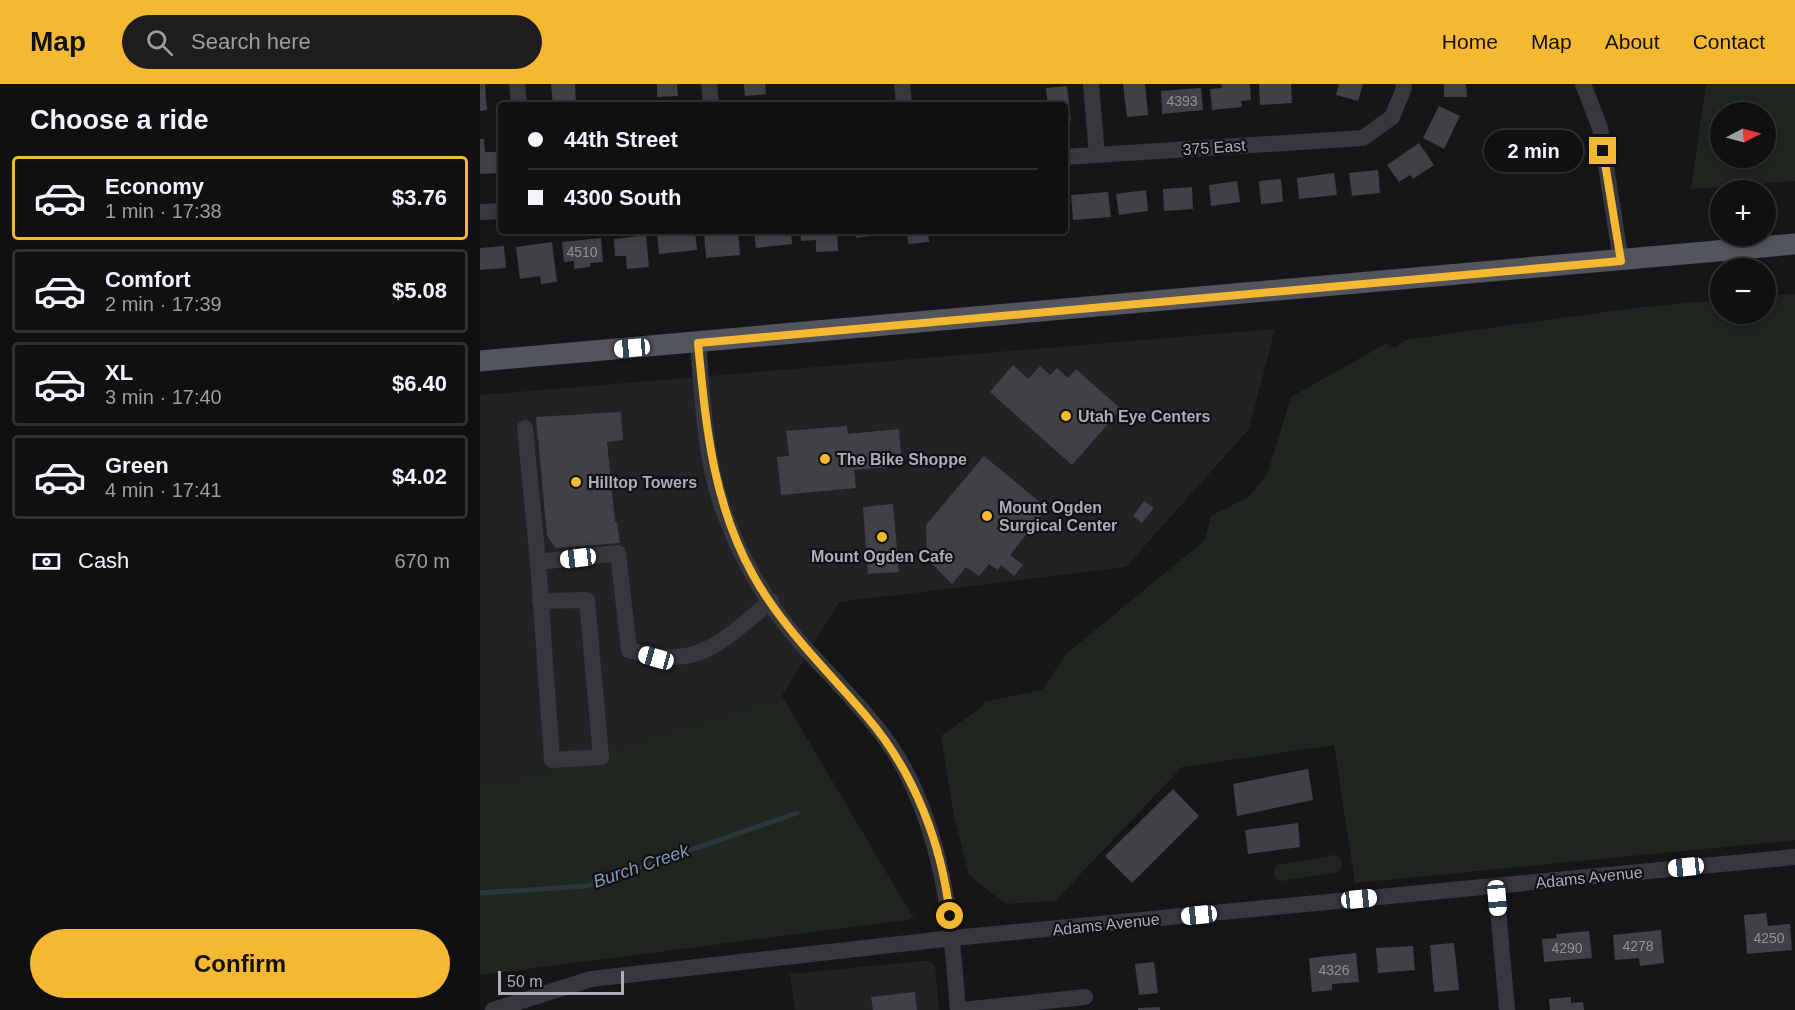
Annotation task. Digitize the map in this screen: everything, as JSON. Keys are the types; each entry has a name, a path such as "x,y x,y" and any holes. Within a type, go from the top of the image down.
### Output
{"main road":[{"path":"480,361 1795,244"}],"street":[{"path":"517,84 519,102"},
{"path":"710,84 711,102"},
{"path":"902,84 904,102"},
{"path":"1091,84 1097,155"},
{"name":"375 East","path":"1068,158 1363,138 1392,117 1404,88 1403,84"},
{"path":"1583,84 1600,128 1621,261"},
{"path":"480,212 498,211"},
{"path":"698,343 705,425 716,485 724,512 753,576 793,634 869,719 908,774 928,822 947,893 960,1010 1085,997"},
{"path":"525,428 538,562 540,601 552,760 601,757 588,600 540,601"},
{"path":"538,562 618,553 629,650 656,658 691,656 717,645 771,601"},
{"name":"Adams Avenue","path":"493,1010 591,979 952,938 1795,857"},
{"path":"1496,886 1507,1010"}],"shaded area":[{"path":"1706,84 1795,84 1795,181 1710,180 1710,188 1691,189"},
{"path":"1795,294 1795,840 1355,883 1334,745 1182,767 1055,901 1006,904 969,875 954,816 941,736 983,706 983,702 1042,690 1066,654 1205,540 1211,516 1250,496 1268,472 1291,397 1387,343 1395,348 1405,340 1633,308 1710,301 1710,324 1776,324 1776,295"},
{"path":"1275,329 1249,429 1126,567 839,602 782,696 499,785 480,785 480,395"},
{"path":"782,696 914,919 480,975 480,785 499,785"},
{"path":"1335,855 1341,858 1342,867 1338,872 1281,881 1275,878 1274,870 1277,865"},
{"path":"930,961 935,966 939,1010 795,1010 790,974"}],"building":[{"path":"480,84 485,84 487,110 480,111"},
{"path":"551,84 575,84 576,102 553,102"},
{"path":"657,84 677,84 678,96 657,97"},
{"path":"744,84 765,84 766,94 745,96"},
{"path":"1123,84 1145,84 1148,115 1127,117"},
{"path":"1221,84 1250,84 1251,100 1241,101 1242,107 1212,110 1210,89 1222,88"},
{"path":"1259,84 1291,84 1292,103 1260,105"},
{"path":"1339,84 1363,84 1358,101 1336,95"},
{"path":"1444,84 1466,84 1467,97 1444,97"},
{"path":"1067,86 1071,121 1068,121 1068,102 1048,102 1046,88"},
{"path":"1201,88 1203,110 1162,114 1161,91"},
{"path":"1439,106 1460,116 1444,149 1423,138"},
{"path":"480,139 484,139 485,152 498,152 498,173 480,174"},
{"path":"1419,143 1434,165 1413,179 1410,175 1399,182 1387,165"},
{"path":"1378,170 1380,193 1352,196 1349,173"},
{"path":"1334,173 1337,195 1299,199 1297,178"},
{"path":"1281,179 1283,202 1261,204 1259,181"},
{"path":"1237,181 1240,202 1211,206 1209,185"},
{"path":"1192,187 1193,209 1164,211 1163,189"},
{"path":"1146,190 1148,211 1119,215 1116,194"},
{"path":"1108,192 1111,217 1073,220 1071,195"},
{"path":"657,234 695,234 697,250 659,254"},
{"path":"704,234 738,234 740,255 706,258"},
{"path":"754,234 791,234 792,244 756,248"},
{"path":"800,234 837,234 838,251 816,252 816,240 801,241"},
{"path":"856,234 886,234 856,238"},
{"path":"907,234 928,234 929,242 908,244"},
{"path":"646,235 649,267 627,269 626,256 615,256 614,239"},
{"path":"601,238 603,262 590,263 590,267 574,269 574,261 564,262 562,242"},
{"path":"552,242 557,282 541,284 540,276 520,279 516,247"},
{"path":"504,246 506,268 480,270 480,248"},
{"name":"Utah Eye Centers","path":"1013,365 1028,379 1040,366 1050,375 1057,368 1068,378 1076,369 1121,409 1072,465 990,392"},
{"name":"Hilltop Towers","path":"621,412 623,440 607,442 615,522 617,522 620,543 556,548 547,536 536,417"},
{"path":"847,426 848,434 899,429 902,466 854,470 856,488 781,495 777,457 789,456 786,431"},
{"name":"Mount Ogden Surgical Center","path":"984,456 1047,508 1010,555 1023,565 1014,576 1001,565 998,570 989,564 979,576 966,567 952,584 927,559 926,525"},
{"path":"1144,501 1154,508 1142,523 1133,516"},
{"path":"893,504 899,572 868,574 863,507"},
{"path":"1308,769 1313,800 1237,816 1233,784"},
{"path":"1173,789 1199,816 1132,883 1105,856"},
{"path":"1298,823 1300,847 1248,854 1245,830"},
{"path":"1766,913 1768,926 1790,924 1792,950 1747,954 1744,915"},
{"path":"1661,930 1664,963 1640,966 1639,958 1615,960 1613,935"},
{"path":"1589,931 1592,958 1544,962 1542,939 1557,938 1556,934"},
{"path":"1454,943 1459,990 1434,992 1430,945"},
{"path":"1413,946 1415,970 1378,973 1376,948"},
{"path":"1356,953 1359,982 1332,984 1332,990 1312,992 1309,958"},
{"path":"1154,962 1158,993 1139,995 1135,964"},
{"path":"915,992 917,1010 873,1010 871,997"},
{"path":"1571,997 1571,1003 1583,1002 1584,1010 1550,1010 1549,999"},
{"path":"1160,1007 1160,1010 1138,1010 1138,1008"}],"waterway":[{"name":"Burch Creek","path":"480,893 587,886 797,813"}],"place":[{"name":"Utah Eye Centers","path":"1066,416"},
{"name":"The Bike Shoppe","path":"825,459"},
{"name":"Hilltop Towers","path":"576,482"},
{"name":"Mount Ogden Surgical Center","path":"987,516"},
{"name":"Mount Ogden Cafe","path":"882,537"}],"route":[{"path":"950,916 947,893 928,822 908,774 869,719 793,634 753,576 724,512 716,485 705,425 698,343 1368,281 1621,261 1603,151"}]}
